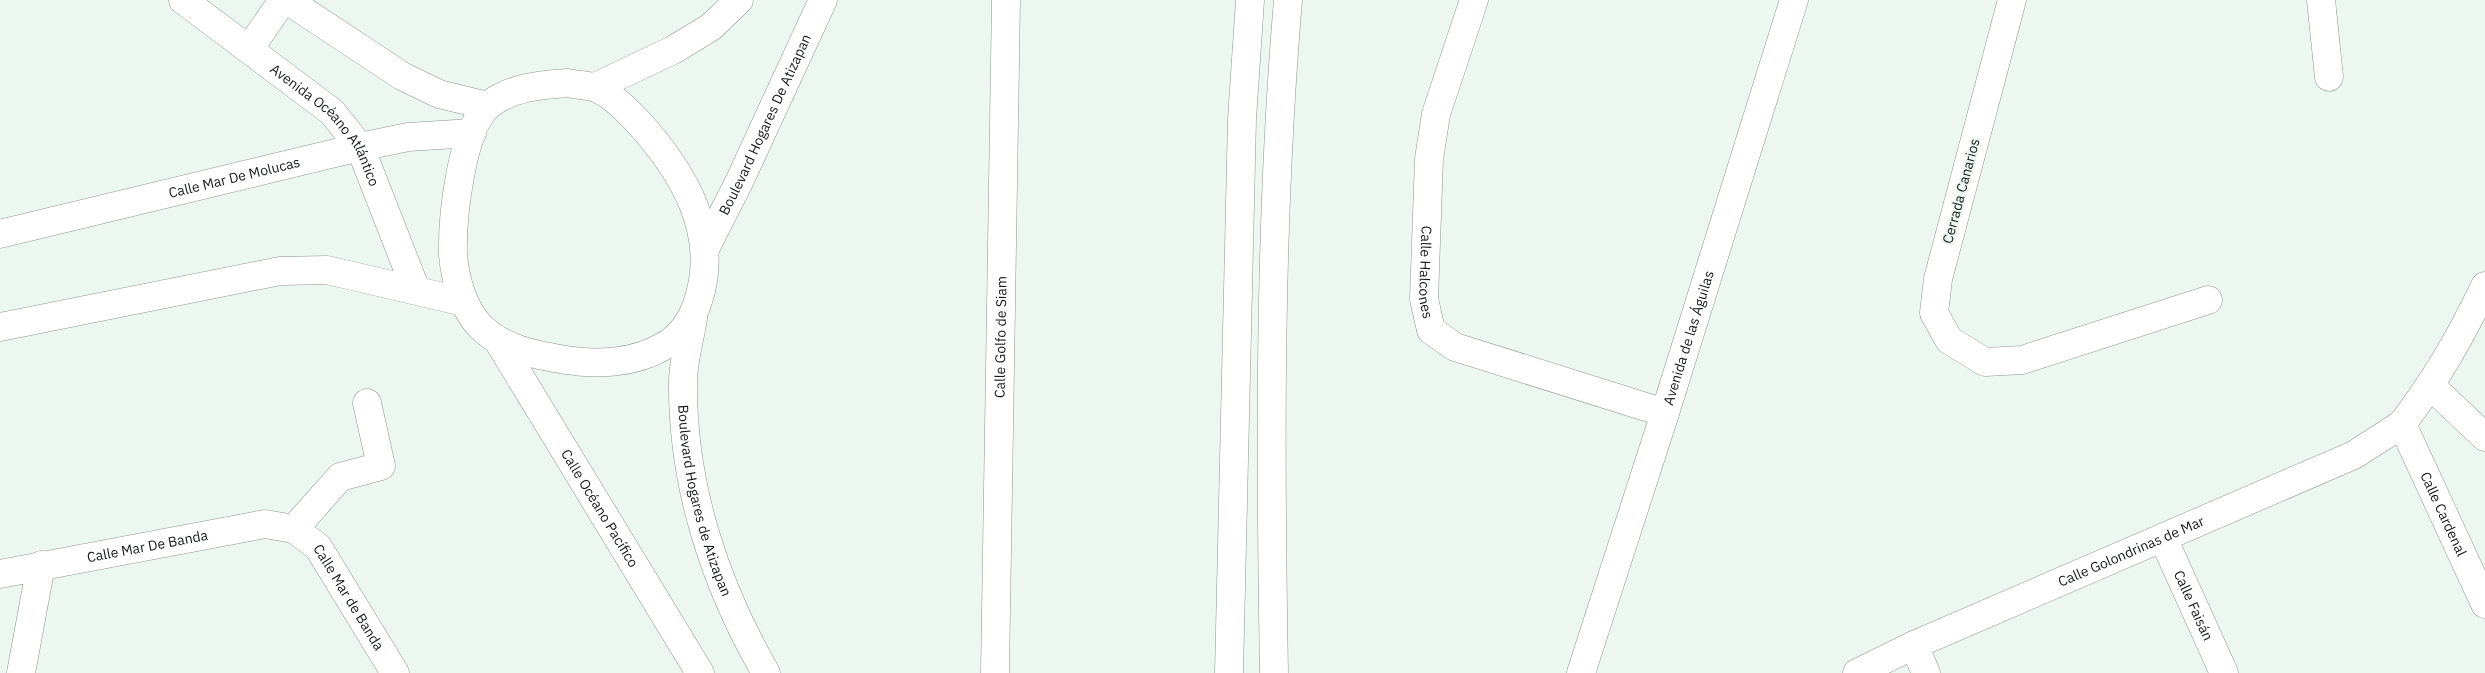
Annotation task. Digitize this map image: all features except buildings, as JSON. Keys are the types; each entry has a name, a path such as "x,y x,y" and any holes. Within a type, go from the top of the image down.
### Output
{"street":[{"name":"Avenida Océano Atlántico","path":"183,0 250,48 332,112 360,147 416,290"},
{"path":"250,48 283,0"},
{"path":"287,0 402,76 439,94 488,106"},
{"path":"594,87 673,50 711,27 739,0"},
{"name":"Boulevard Hogares De Atizapan","path":"706,247 739,182 823,0"},
{"name":"Calle Golfo de Siam","path":"995,673 1006,0"},
{"path":"1229,673 1242,119 1250,0"},
{"path":"1274,673 1270,491 1278,119 1288,0"},
{"name":"Calle Halcones","path":"1474,0 1436,114 1429,159 1424,299 1430,330 1455,347 1665,413"},
{"name":"Avenida de las Águilas","path":"1580,673 1665,413 1794,0"},
{"name":"Cerrada Canarios","path":"2012,0 1938,279 1934,313 1949,340 1985,362 2022,360 2208,300"},
{"path":"2321,0 2329,77"},
{"path":"693,318 674,341 651,354 620,360 580,362 545,357 500,344 479,326 464,302 453,257 454,208 460,173 472,133 488,106 508,93 536,85 568,83 594,87 626,109 652,138 675,170 693,200 701,223 706,247"},
{"path":"1242,119 1278,119"},
{"name":"Calle Mar De Molucas","path":"0,234 360,147 408,138 472,133"},
{"name":"Boulevard Hogares de Atizapan","path":"706,247 705,277 693,318 683,381 688,446 700,521 718,575 751,647 766,673"},
{"path":"0,327 280,271 328,270 464,302"},
{"path":"2402,424 2431,386 2456,346 2485,286"},
{"name":"Calle Océano Pacífico","path":"500,344 700,673"},
{"path":"2431,386 2485,437"},
{"path":"294,529 340,477 381,466 367,403"},
{"name":"Calle Golondrinas de Mar","path":"1857,673 1914,645 2354,455 2402,424"},
{"name":"Calle Cardenal","path":"2402,424 2485,604"},
{"path":"1232,490 1270,491"},
{"name":"Calle Mar De Banda","path":"0,574 265,524 294,529"},
{"name":"Calle Mar de Banda","path":"294,529 318,547 395,673"},
{"name":"Calle Faisán","path":"2163,538 2224,673"},
{"path":"21,673 41,565"},
{"path":"1914,645 1926,673"}]}
